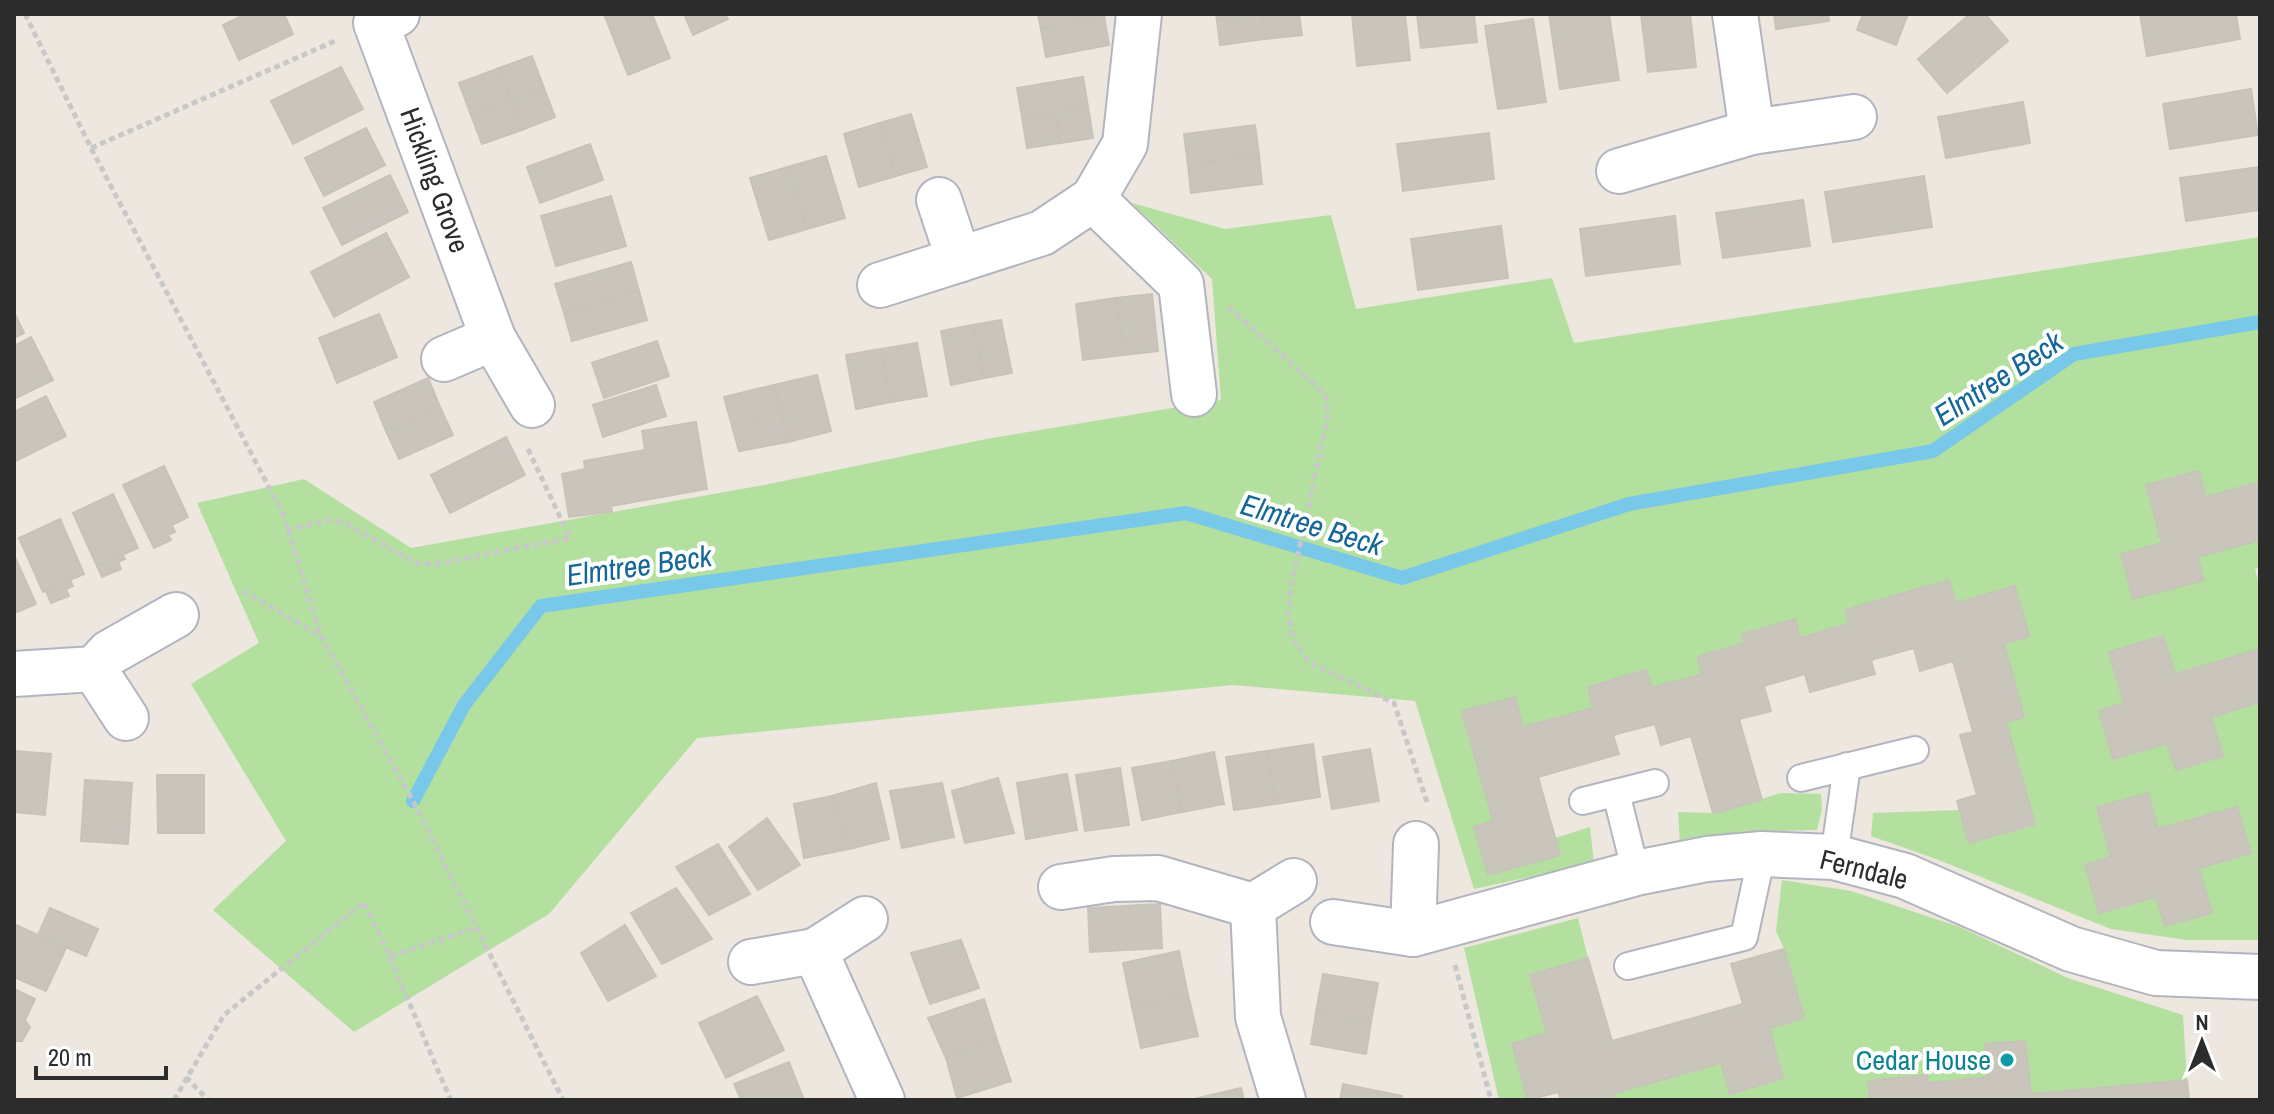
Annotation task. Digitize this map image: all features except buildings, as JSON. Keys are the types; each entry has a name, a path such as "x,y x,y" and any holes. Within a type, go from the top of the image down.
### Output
{"street":[{"path":"880,285 1042,233 1093,199 1125,144 1139,14"},
{"path":"1735,14 1752,132"},
{"name":"Hickling Grove","path":"382,17 493,338 528,423"},
{"path":"1619,171 1752,132 1854,117"},
{"path":"1093,199 1181,284 1194,394"},
{"path":"939,200 959,260"},
{"path":"444,359 493,338"},
{"path":"14,674 94,669 109,653 176,615"},
{"path":"94,669 126,718"},
{"path":"1416,844 1429,930"},
{"name":"Ferndale","path":"1333,922 1429,930 1636,873 1707,859 1762,854 1834,857 1905,876 2071,949 2156,973 2260,977"},
{"path":"1061,887 1114,879 1158,878 1253,906 1294,881"},
{"path":"1253,906 1258,1017 1283,1100"},
{"path":"751,962 815,951 865,919"},
{"path":"815,951 882,1100"}],"lane":[{"path":"1801,778 1915,750"},
{"path":"1834,857 1847,766"},
{"path":"1583,801 1655,783"},
{"path":"1616,793 1636,873"},
{"path":"1628,966 1744,937 1762,854"}],"path":[{"path":"25,14 91,148 283,514 321,636 413,801 563,1100"},
{"path":"91,148 382,17"},
{"path":"1181,284 1203,284 1325,394 1328,415 1291,587 1288,612 1293,639 1309,662 1394,703 1438,835 1416,844"},
{"path":"287,530 329,520 345,523 416,563 436,564 570,538 528,423"},
{"path":"243,591 321,636"},
{"path":"174,1100 224,1015 364,902 391,956 417,1026 451,1100"},
{"path":"391,956 475,928"},
{"path":"1429,930 1491,1100"},
{"path":"186,1077 208,1100"}],"green space":[{"path":"1132,203 1225,229 1331,215 1356,309 1552,278 1574,343 2260,237 2260,567 2255,569 2260,587 2260,940 2187,940 2111,929 1871,836 1873,813 1960,810 1970,843 2035,824 2006,722 2024,717 2004,644 2029,636 2015,587 1956,603 1949,581 1845,609 1849,624 1800,638 1795,619 1743,633 1745,643 1698,657 1702,674 1652,688 1646,670 1588,686 1593,708 1523,727 1515,697 1463,711 1493,821 1555,838 1590,827 1594,863 1474,889 1415,701 1233,685 697,738 549,914 354,1032 213,910 286,841 191,684 259,643 197,503 304,479 411,548 764,485 986,439 1221,400 1212,279"},
{"path":"1781,793 1821,794 1822,809 1817,830 1738,832 1680,845 1678,812 1713,813"},
{"path":"1782,880 1851,891 1960,927 2068,978 2183,1015 2187,1080 2031,1094 2025,1041 1985,1044 1988,1077 1928,1083 1926,1075 1869,1081 1870,1100 1614,1100 1612,1094 1721,1063 1730,1094 1783,1078 1769,1028 1804,1018 1776,931"},
{"path":"1578,918 1588,958 1530,975 1547,1033 1512,1044 1528,1100 1499,1100 1464,948"}],"waterway":[{"name":"Elmtree Beck","path":"413,801 464,705 541,606 1186,513 1402,578 1629,504 1933,451 2074,354 2260,322"}],"place":[{"name":"Cedar House","path":"2007,1060"}]}
